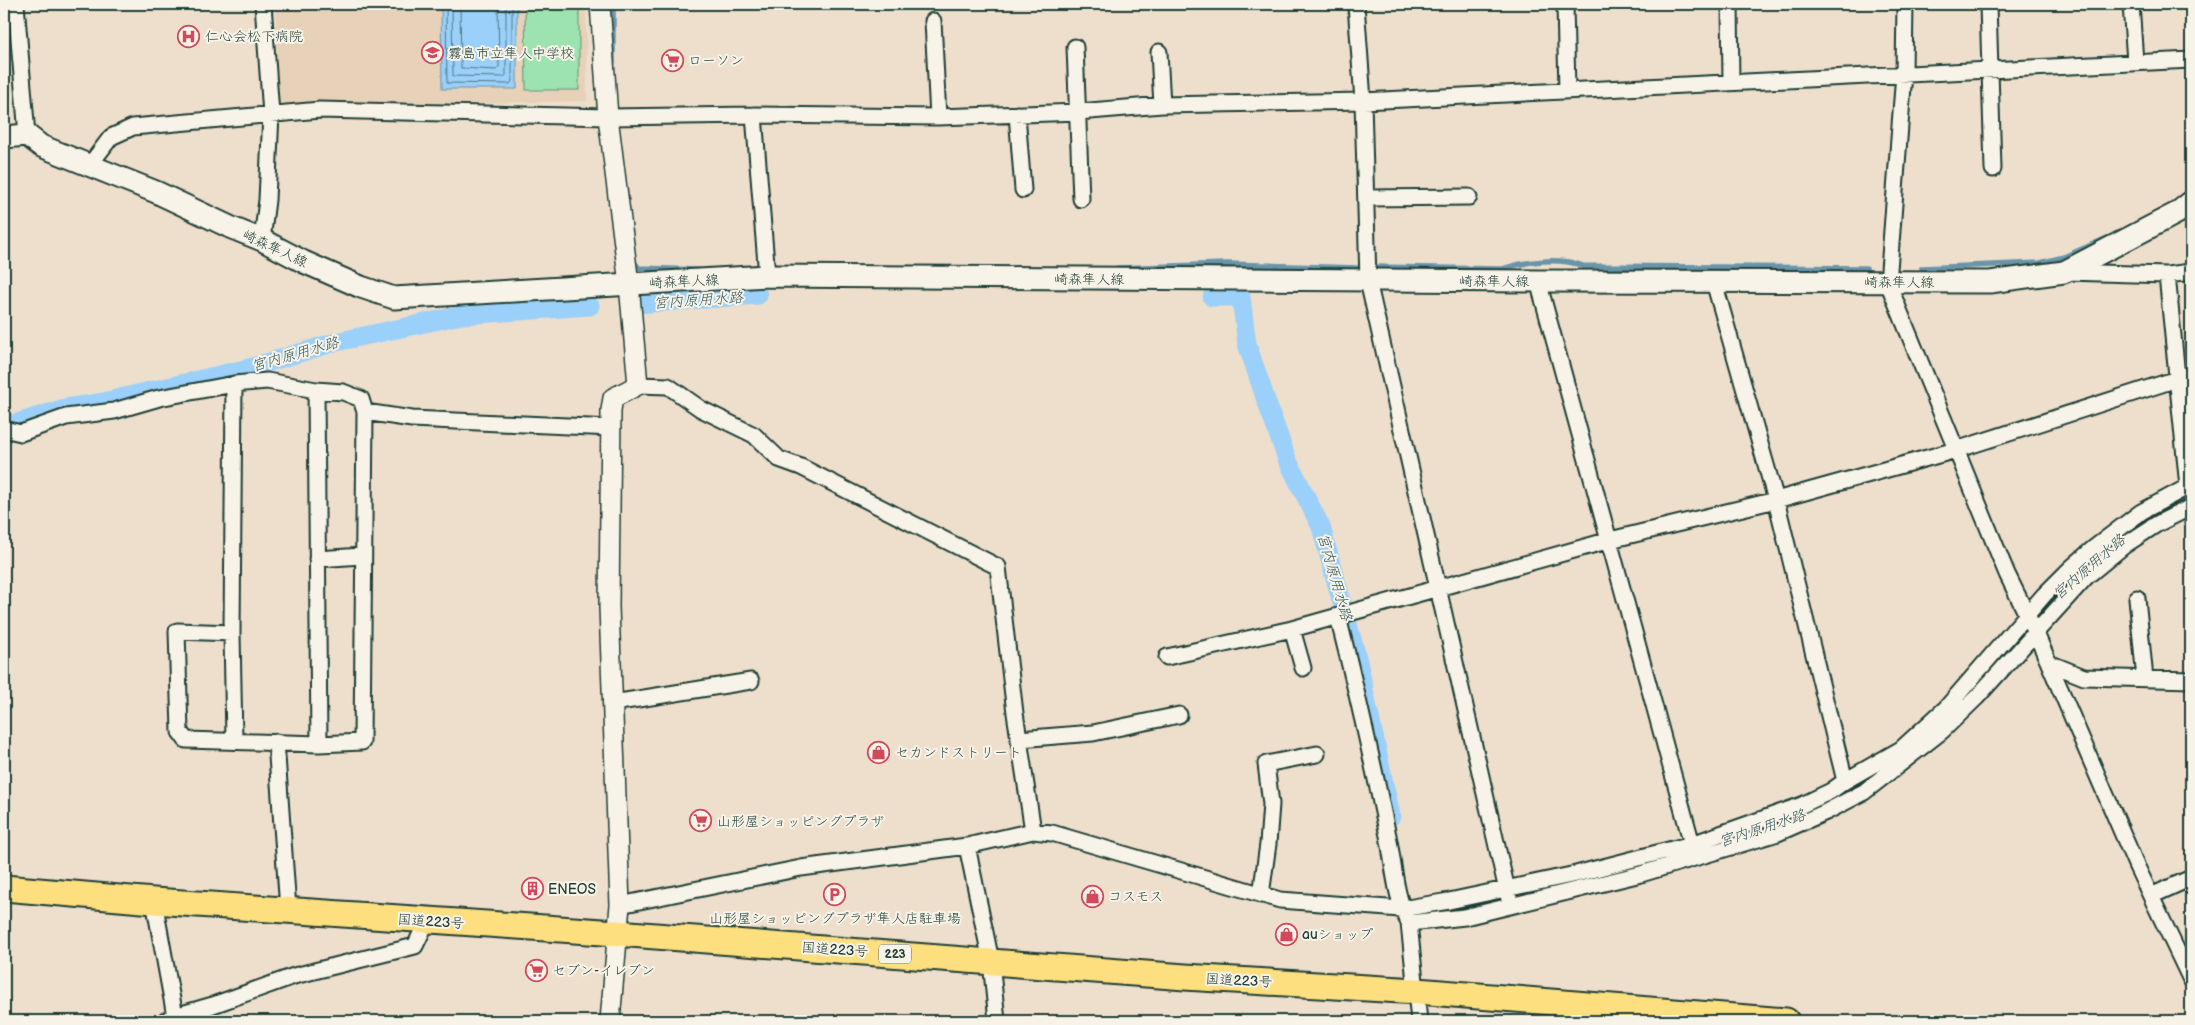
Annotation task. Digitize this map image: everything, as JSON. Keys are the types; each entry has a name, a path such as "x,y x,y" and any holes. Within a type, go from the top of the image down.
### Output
{"highway":[{"name":"国道223号","path":"4,888 154,902 617,933 1185,977 1416,991 1786,1021"}],"main road":[{"path":"4,137 27,135"},
{"name":"崎森隼人線","path":"27,135 41,146 156,192 262,240 304,262 361,287 394,298 767,276 1368,281 1990,282 2064,272 2177,213 2191,202"}],"street":[{"path":"16,4 27,135"},
{"path":"262,240 268,200 271,114 263,4"},
{"path":"600,4 608,117 629,284 638,385"},
{"path":"1356,4 1363,101 1368,281 1510,906"},
{"path":"1565,4 1568,91"},
{"path":"1730,4 1731,82"},
{"path":"1988,4 1993,169"},
{"path":"2131,4 2135,62"},
{"path":"1902,5 1904,73 1888,283 2007,574 2035,631 2151,896 2191,980"},
{"path":"933,21 938,117"},
{"path":"1075,47 1081,199"},
{"path":"1159,52 1162,105"},
{"path":"89,166 111,137 133,127 320,110 608,117 754,114 938,117 1078,112 1162,105 1363,101 2191,60"},
{"path":"754,114 767,276"},
{"path":"1017,114 1023,190"},
{"path":"1366,198 1470,197"},
{"path":"2064,272 2167,275 2191,272"},
{"path":"620,905 801,868 967,846 1033,831 1052,833 1280,900 1401,909 1576,874 1692,844 1802,804 1831,791 1902,749 1946,708 2044,595 2094,548 2141,512 2190,486 2167,275"},
{"path":"1538,281 1692,844"},
{"path":"1714,282 1776,500 1845,781"},
{"path":"1167,657 1292,629 1610,540 1776,500 1956,450 2177,379"},
{"path":"4,430 21,433 66,417 114,411 159,398 234,384 267,381 316,390 343,392 361,399 365,412 362,556 362,742 319,744 186,740 180,732 177,631 232,633"},
{"path":"234,384 232,633 234,741"},
{"path":"610,1021 620,905 609,607 613,398 638,385 668,386 701,409 754,435 779,459 801,467 998,567 1019,739 1033,831"},
{"path":"316,390 319,744"},
{"path":"365,412 412,419 612,428"},
{"path":"1409,923 1464,917 1670,865 1778,833 1826,812 1864,792 1942,731 1978,697 2035,631 2086,577 2125,545 2157,524 2191,507"},
{"path":"317,559 362,556"},
{"path":"2138,598 2146,679"},
{"path":"1338,617 1359,698 1394,861 1401,909 1409,923 1419,1021"},
{"path":"1292,629 1303,668"},
{"path":"2049,663 2084,677 2191,680"},
{"path":"613,703 751,681"},
{"path":"1019,739 1093,734 1179,715"},
{"path":"276,742 288,910"},
{"path":"1261,895 1268,844 1270,804 1266,764 1317,754"},
{"path":"967,846 991,961 997,1021"},
{"path":"2151,896 2191,878"},
{"path":"154,902 170,1018 294,976 415,946 427,921"}],"shaded area":[{"name":"霧島市立隼人中学校","path":"275,4 586,4 587,101 279,107"}],"green space":[{"path":"525,4 579,4 579,90 526,90"}],"water":[{"path":"441,4 517,4 517,89 442,89"}],"waterway":[{"path":"613,4 613,62"},
{"path":"1922,268 2040,263 2064,257 2107,238"},
{"path":"632,260 639,268 699,270"},
{"path":"1372,267 1502,269 1532,262 1553,261 1583,266 1866,268"},
{"path":"1117,268 1226,264 1358,268"},
{"name":"宮内原用水路","path":"637,304 758,295"},
{"name":"宮内原用水路","path":"1212,297 1241,297 1247,344 1268,406 1287,459 1321,527 1357,657 1391,816"},
{"name":"宮内原用水路","path":"4,422 14,424 65,408 99,403 249,368 336,342 462,315 590,306"},
{"name":"宮内原用水路","path":"2039,611 2120,537 2191,496"},
{"name":"宮内原用水路","path":"1946,719 2010,645"},
{"name":"宮内原用水路","path":"1442,911 1527,894 1665,859 1805,816 1837,798 1901,754"}],"place":[{"name":"仁心会松下病院","path":"189,36"},
{"name":"霧島市立隼人中学校","path":"432,53"},
{"name":"ローソン","path":"672,60"},
{"name":"セカンドストリート","path":"879,752"},
{"name":"山形屋ショッピングプラザ","path":"701,821"},
{"name":"ENEOS","path":"532,889"},
{"name":"山形屋ショッピングプラザ隼人店駐車場","path":"835,895"},
{"name":"コスモス","path":"1092,896"},
{"name":"auショップ","path":"1286,934"},
{"name":"セブン-イレブン","path":"536,970"}]}
